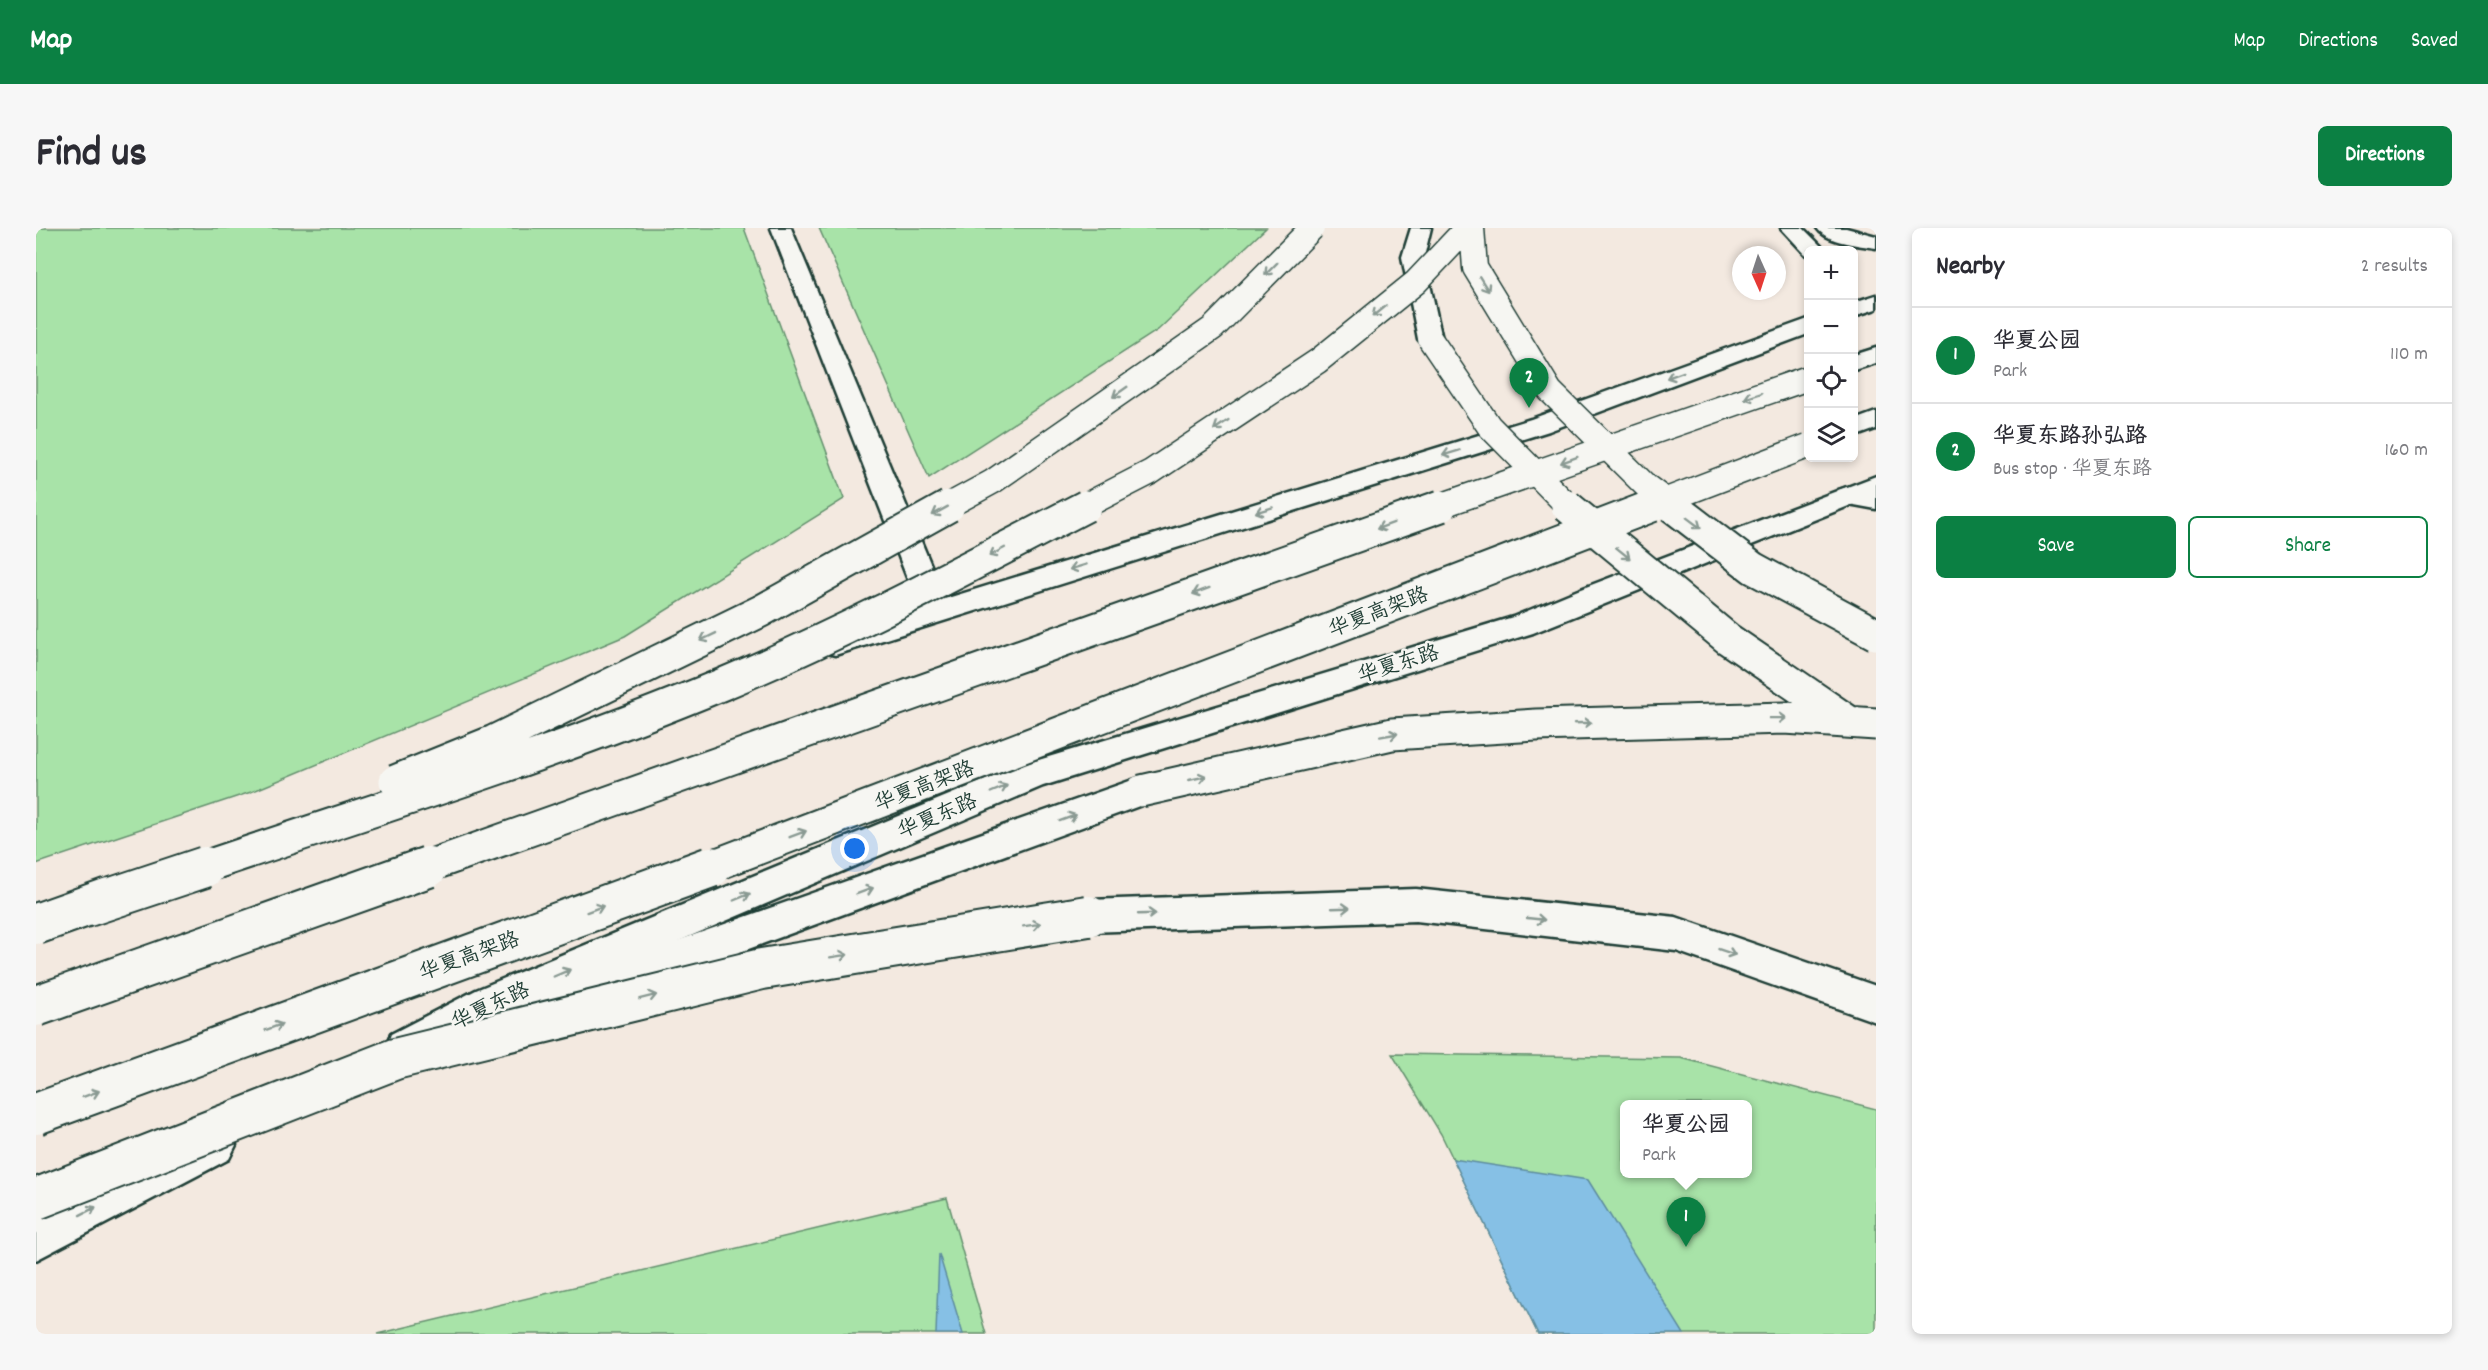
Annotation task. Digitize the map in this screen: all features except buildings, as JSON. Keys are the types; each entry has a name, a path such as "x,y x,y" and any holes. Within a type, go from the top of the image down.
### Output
{"main road":[{"path":"781,228 935,611"},
{"path":"88,906 494,741 761,611 992,482 1213,328 1312,228"},
{"path":"1421,228 1413,257 1431,339 1489,426 1556,497 1728,639 1876,740"},
{"path":"36,924 516,762 723,684 894,606 1151,472 1318,361 1416,282 1467,228"},
{"path":"1472,228 1475,268 1550,391 1646,486 1753,568 1876,634"},
{"path":"1791,228 1810,246"},
{"path":"1827,228 1845,236 1876,242"},
{"path":"1858,308 1876,302"},
{"path":"36,906 935,611 1540,425 1804,328"},
{"path":"1858,362 1876,355"},
{"path":"36,1006 1699,414 1804,380"},
{"path":"1858,427 1876,420"},
{"name":"华夏高架路","path":"36,1114 726,861 1804,448"},
{"name":"华夏东路","path":"36,1238 489,1003 1034,775 1522,625 1588,597 1866,494"},
{"path":"36,1199 395,1059 1141,791 1392,734 1548,724 1785,718 1876,724"},
{"path":"395,1059 762,969 1088,916 1112,915 1416,905 1676,934 1876,1004"}],"green space":[{"path":"36,228 744,228 844,499 625,636 251,792 36,864"},
{"path":"819,228 1266,228 1158,330 929,478"},
{"path":"1392,1054 1681,1058 1876,1109 1876,1334 1538,1334 1441,1134"},
{"path":"947,1198 986,1334 377,1334"}],"water":[{"path":"1453,1159 1588,1180 1684,1334 1538,1334"},
{"path":"939,1254 963,1334 936,1334"}],"place":[{"name":"华夏东路孙弘路","path":"1529,408"},
{"name":"华夏公园","path":"1686,1247"}]}
